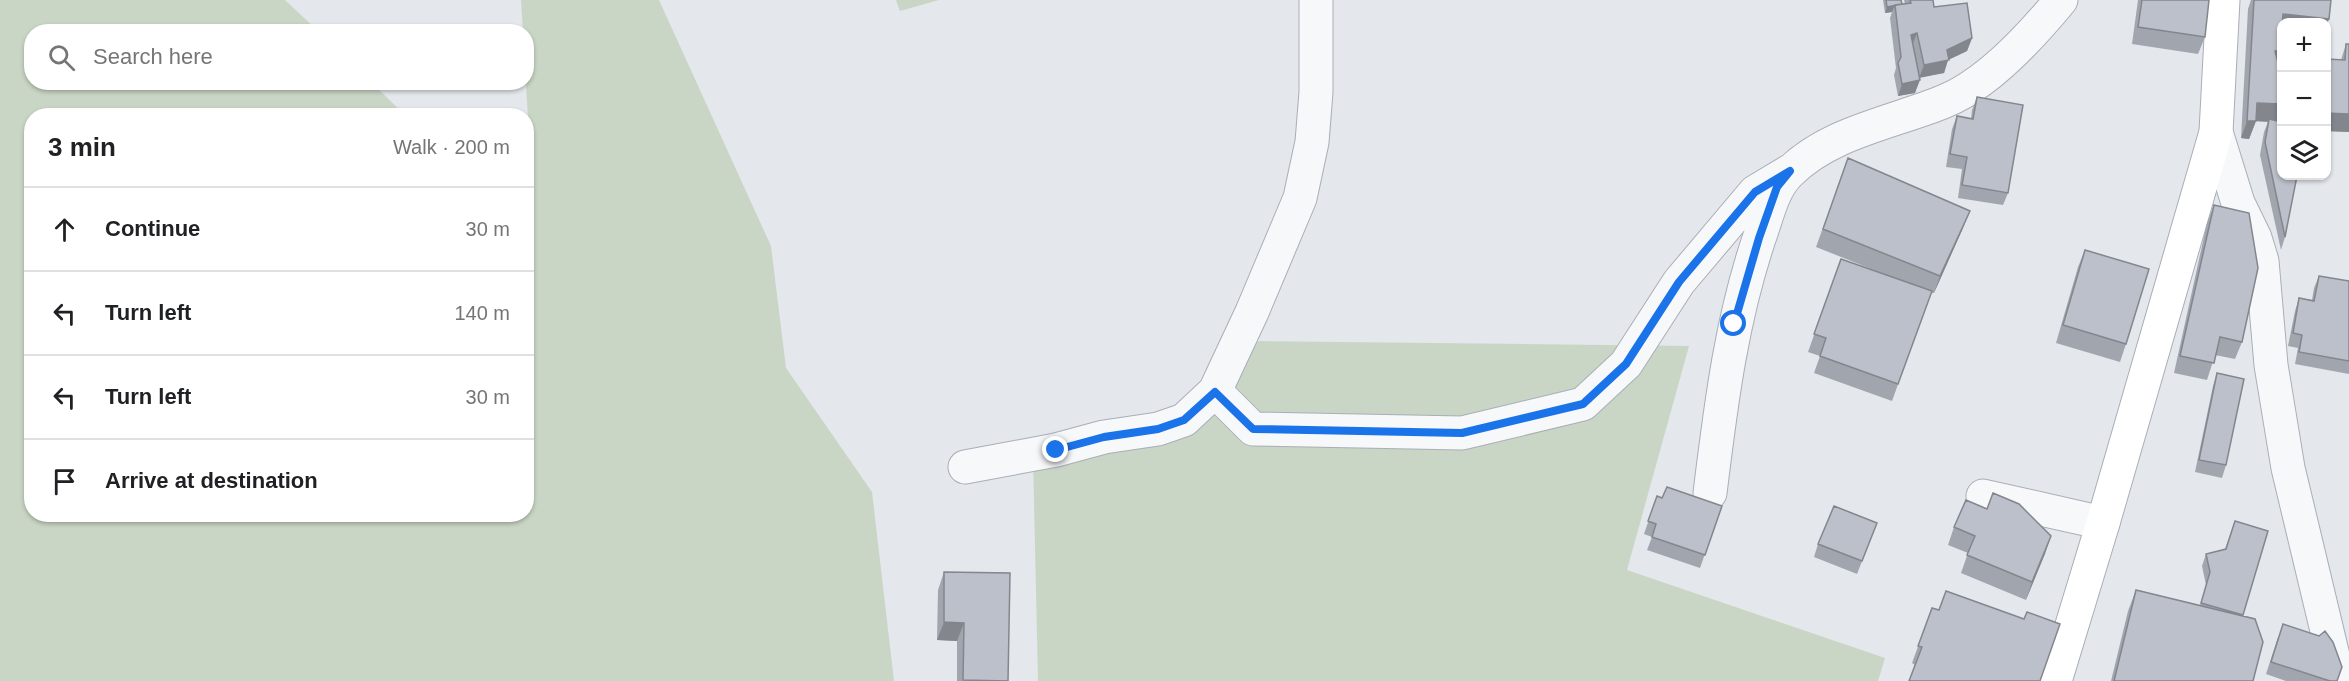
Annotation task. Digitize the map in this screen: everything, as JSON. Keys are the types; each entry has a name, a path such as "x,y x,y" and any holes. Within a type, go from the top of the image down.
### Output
{"main road":[{"path":"2055,681 2216,132 2223,0"}],"street":[{"path":"965,467 1056,450 1104,437 1158,429 1184,420 1215,392 1252,312 1303,188 1312,142 1316,92 1316,0"},
{"path":"1215,392 1253,429 1462,433 1583,404 1626,364 1679,282 1755,192 1819,151 1854,132 1947,101 1985,76 2025,40 2061,0"},
{"path":"2216,132 2238,203 2255,238 2262,261 2271,365 2288,468 2339,681"},
{"path":"1710,493 1734,324 1759,238 1777,187 1790,171"},
{"path":"1983,496 2103,523"}],"green space":[{"path":"0,0 285,0 311,24 24,24 24,90 379,90 398,108 24,108 24,522 534,522 534,108 527,108 526,90 534,90 534,24 523,24 521,0 659,0 771,246 786,368 872,492 894,681 0,681"},
{"path":"896,0 939,0 900,11"},
{"path":"1259,341 1689,346 1627,570 1885,658 1878,681 1038,681 1033,455 1154,432"}],"building":[{"path":"1886,0 1901,0 1902,4 1887,7"},
{"path":"1910,0 1933,0 1934,7 1967,3 1972,38 1947,50 1949,60 1924,65 1917,33 1911,35 1920,80 1902,84 1898,63 1901,57 1895,5 1911,3"},
{"path":"2142,0 2209,0 2205,37 2138,27"},
{"path":"2254,0 2331,0 2329,18 2283,14 2283,18 2277,18 2277,51 2275,51 2277,104 2257,103 2256,121 2247,121"},
{"path":"2346,44 2349,44 2349,114 2331,113 2331,59 2345,60"},
{"path":"1977,97 2023,105 2008,193 1962,185 1967,157 1950,154 1957,116 1973,119"},
{"path":"2269,119 2277,121 2277,180 2296,180 2285,237 2265,142"},
{"path":"1848,158 1970,211 1940,276 1823,229"},
{"path":"2214,205 2249,213 2258,268 2242,342 2220,337 2214,363 2180,356"},
{"path":"2085,250 2149,269 2126,344 2063,325"},
{"path":"1841,259 1932,291 1898,384 1820,356 1826,338 1814,334"},
{"path":"2319,276 2349,281 2349,361 2299,352 2302,335 2293,333 2299,298 2314,301"},
{"path":"2217,373 2244,379 2226,465 2199,460"},
{"path":"1667,487 1722,506 1705,555 1652,537 1656,524 1648,521 1657,496 1662,498"},
{"path":"1993,493 2019,504 2051,536 2032,582 1967,555 1975,536 1954,527 1966,500 1987,509"},
{"path":"1834,506 1877,523 1862,561 1818,544"},
{"path":"2235,521 2268,531 2243,615 2201,603 2210,572 2206,554 2226,549"},
{"path":"944,572 1010,573 1008,681 963,680 964,623 944,622"},
{"path":"2136,590 2255,619 2263,642 2253,681 2114,681"},
{"path":"1946,591 2024,619 2027,612 2060,624 2040,681 1909,681 1922,647 1918,646 1932,608 1939,610"},
{"path":"2283,624 2319,636 2325,631 2333,642 2342,667 2337,681 2330,681 2271,662"}],"route":[{"path":"1056,450 1104,437 1158,429 1184,420 1215,392 1253,429 1462,433 1583,404 1626,364 1679,282 1755,192 1790,171 1777,187 1759,238 1734,324"}]}
